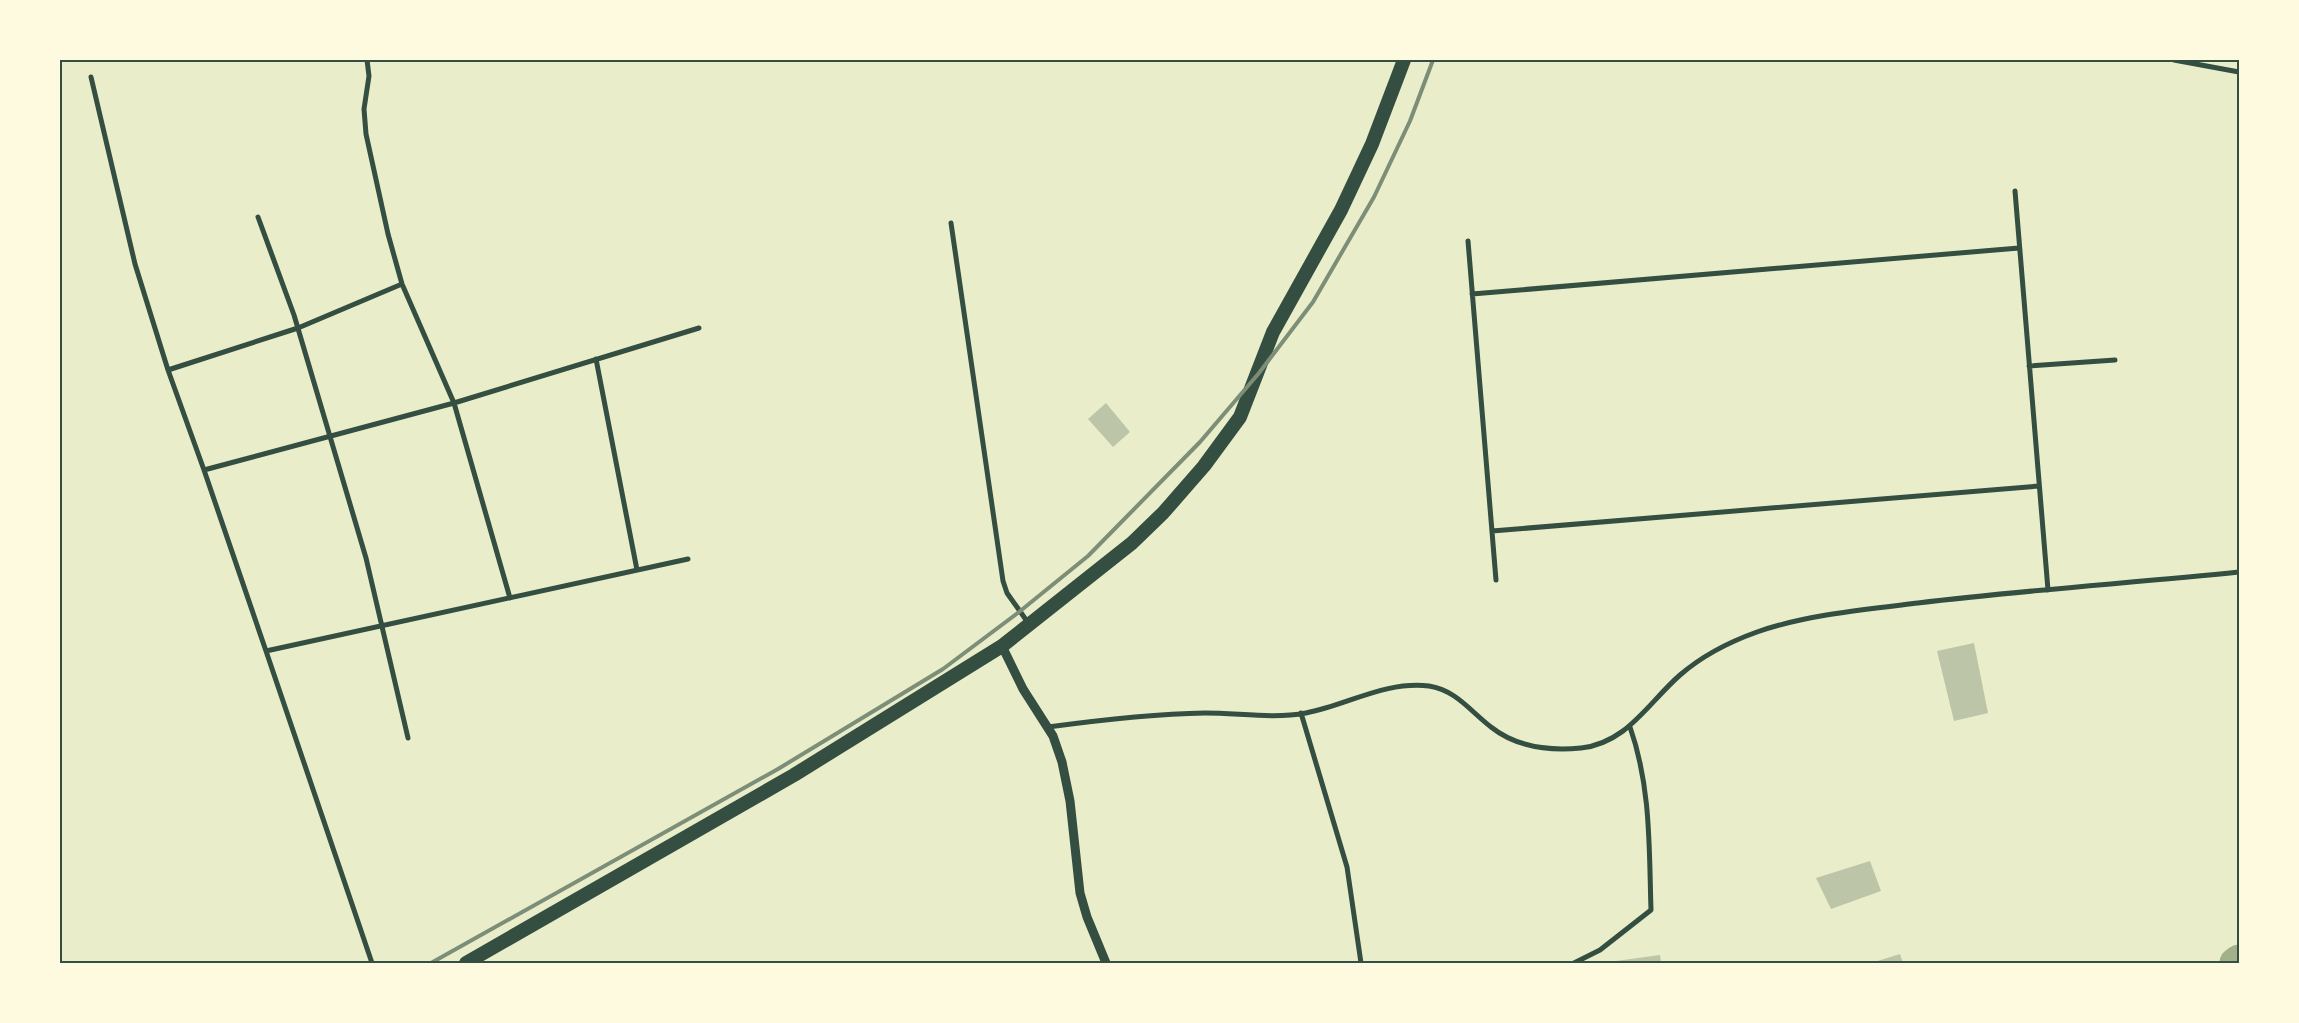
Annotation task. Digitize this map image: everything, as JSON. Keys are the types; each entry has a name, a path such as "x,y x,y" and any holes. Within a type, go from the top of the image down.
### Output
{"highway":[{"path":"466,963 794,775 1002,646 1132,543 1163,513 1224,441 1240,417 1274,332 1341,210 1372,144 1404,60"}],"street":[{"path":"367,60 369,76 364,109 366,134 388,234 402,284 454,402 510,598"},
{"path":"2174,60 2239,72"},
{"path":"91,77 135,264 168,370 204,470 372,963"},
{"path":"2015,191 2048,590"},
{"path":"258,217 298,328 366,558 380,626 408,738"},
{"path":"951,223 1004,581 1007,593 1029,624"},
{"path":"1468,241 1496,580"},
{"path":"1472,294 2019,248"},
{"path":"168,370 298,328 402,284"},
{"path":"204,470 454,402 699,328"},
{"path":"596,359 637,570"},
{"path":"2029,366 2115,360"},
{"path":"1492,531 2039,486"},
{"path":"266,651 688,559"},
{"path":"1048,728 1157,715 1208,713 1256,716 1301,713 1390,687 1410,686 1432,687 1451,693 1492,728 1511,740 1532,746 1555,749 1584,748 1606,742 1630,727 1680,676 1702,659 1728,644 1758,632 1871,609 2239,572"},
{"path":"1002,646 1023,689 1048,728 1062,762 1070,801 1080,893 1087,917 1106,963"},
{"path":"1301,713 1347,867 1361,963"},
{"path":"1574,963 1600,950 1650,910 1649,806 1640,753 1630,727"}],"building":[{"path":"1106,403 1130,432 1113,447 1088,419"},
{"path":"1974,643 1988,713 1954,721 1937,651"},
{"path":"1870,861 1881,891 1831,909 1816,878"},
{"path":"1900,954 1903,963 1871,963"},
{"path":"1660,955 1661,963 1616,963 1616,961"}],"waterway":[{"path":"2235,963 2239,960"}],"railway":[{"path":"431,963 778,769 943,669 1019,612 1088,556 1200,442 1259,373 1313,302 1374,197 1410,121 1433,60"}]}
